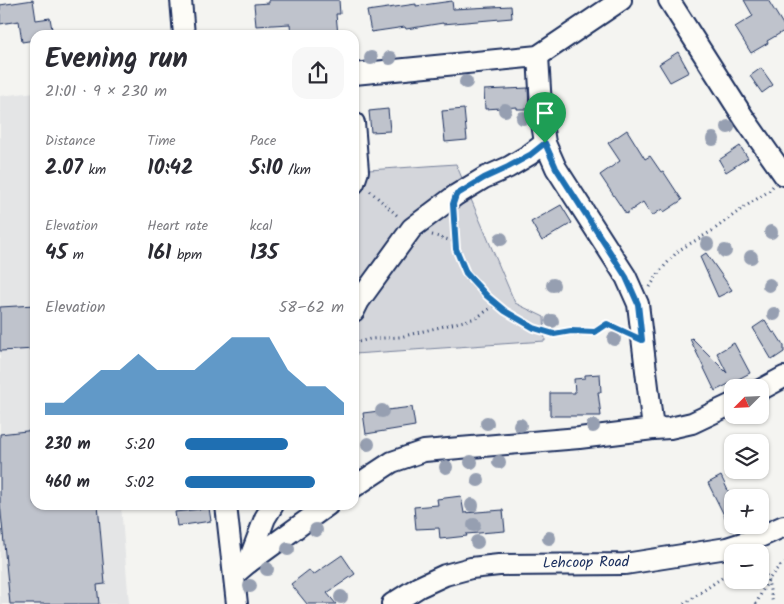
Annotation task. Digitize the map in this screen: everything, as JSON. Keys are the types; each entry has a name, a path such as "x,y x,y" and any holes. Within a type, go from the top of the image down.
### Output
{"street":[{"path":"181,0 184,30"},
{"path":"359,74 538,56 621,0"},
{"path":"669,0 744,118 783,174"},
{"path":"538,56 545,143 556,168 626,277 638,304 654,428"},
{"path":"359,300 412,228 456,195 484,178 530,155 545,143"},
{"path":"769,385 784,377"},
{"path":"359,484 392,462 424,451 670,428 692,423 724,408"},
{"path":"227,510 241,569"},
{"path":"237,604 241,569 270,510"},
{"path":"241,569 321,510"},
{"name":"Lehcoop Road","path":"392,604 419,587 445,575 471,568 500,565 625,564 727,548 755,539 784,526"}],"path":[{"path":"638,304 660,271 679,250 712,231 769,191 783,174"},
{"path":"456,195 453,204 456,249 466,273 487,296 505,311 534,328 554,334 571,331 595,332 607,324 642,340"},
{"path":"359,342 400,337 476,318 497,304"},
{"path":"769,580 778,567 784,563"},
{"path":"684,604 724,576"},
{"path":"769,586 773,604"},
{"path":"756,604 764,589"}],"shaded area":[{"path":"30,93 30,510 121,510 129,604 0,604 0,96"},
{"path":"456,164 515,303 544,317 545,341 359,354 359,171"}],"building":[{"path":"33,0 36,20 50,18 52,30 30,30 30,41 22,42 19,21 0,24 0,5"},
{"path":"269,0 339,0 340,14 336,14 338,30 291,30 290,24 256,26 254,4 269,3"},
{"path":"744,0 768,0 784,26 784,31 751,53 735,27 753,16"},
{"path":"452,1 453,9 511,6 512,18 443,23 371,32 367,11"},
{"path":"678,52 689,72 670,82 659,64"},
{"path":"761,68 773,85 762,93 750,76"},
{"path":"528,88 529,109 517,109 517,107 485,109 484,90"},
{"path":"388,109 390,131 371,132 369,111"},
{"path":"464,109 467,140 445,142 442,111"},
{"path":"627,130 645,159 650,156 661,172 663,171 682,200 664,212 662,209 652,216 643,202 626,214 600,175 620,161 608,143"},
{"path":"740,146 748,158 726,172 719,160"},
{"path":"561,205 572,223 542,241 531,222"},
{"path":"706,253 732,290 718,297 700,257"},
{"path":"30,305 30,349 0,351 0,307"},
{"path":"765,320 784,346 784,352 772,360 753,328"},
{"path":"692,338 727,373 717,353 734,343 750,373 738,379 724,379 724,386 715,391 690,339"},
{"path":"600,374 601,392 598,392 601,416 550,416 550,393 575,393 574,379 585,378 585,375"},
{"path":"412,407 415,426 366,434 363,413"},
{"path":"30,431 30,510 98,510 105,584 97,585 99,604 10,604 0,503 0,434"},
{"path":"721,476 727,489 724,489 724,515 708,483"},
{"path":"461,496 464,513 503,510 505,531 466,534 467,536 440,539 439,528 416,529 414,507 438,505 437,499"},
{"path":"209,510 211,521 177,526 175,512"},
{"path":"342,555 355,574 327,593 336,604 307,604 291,584 309,570 313,575"}],"route":[{"path":"545,143 556,168 626,277 638,304 642,340 607,324 595,332 571,331 554,334 534,328 505,311 487,296 466,273 456,249 453,204 456,195 484,178 530,155 545,143"}]}
